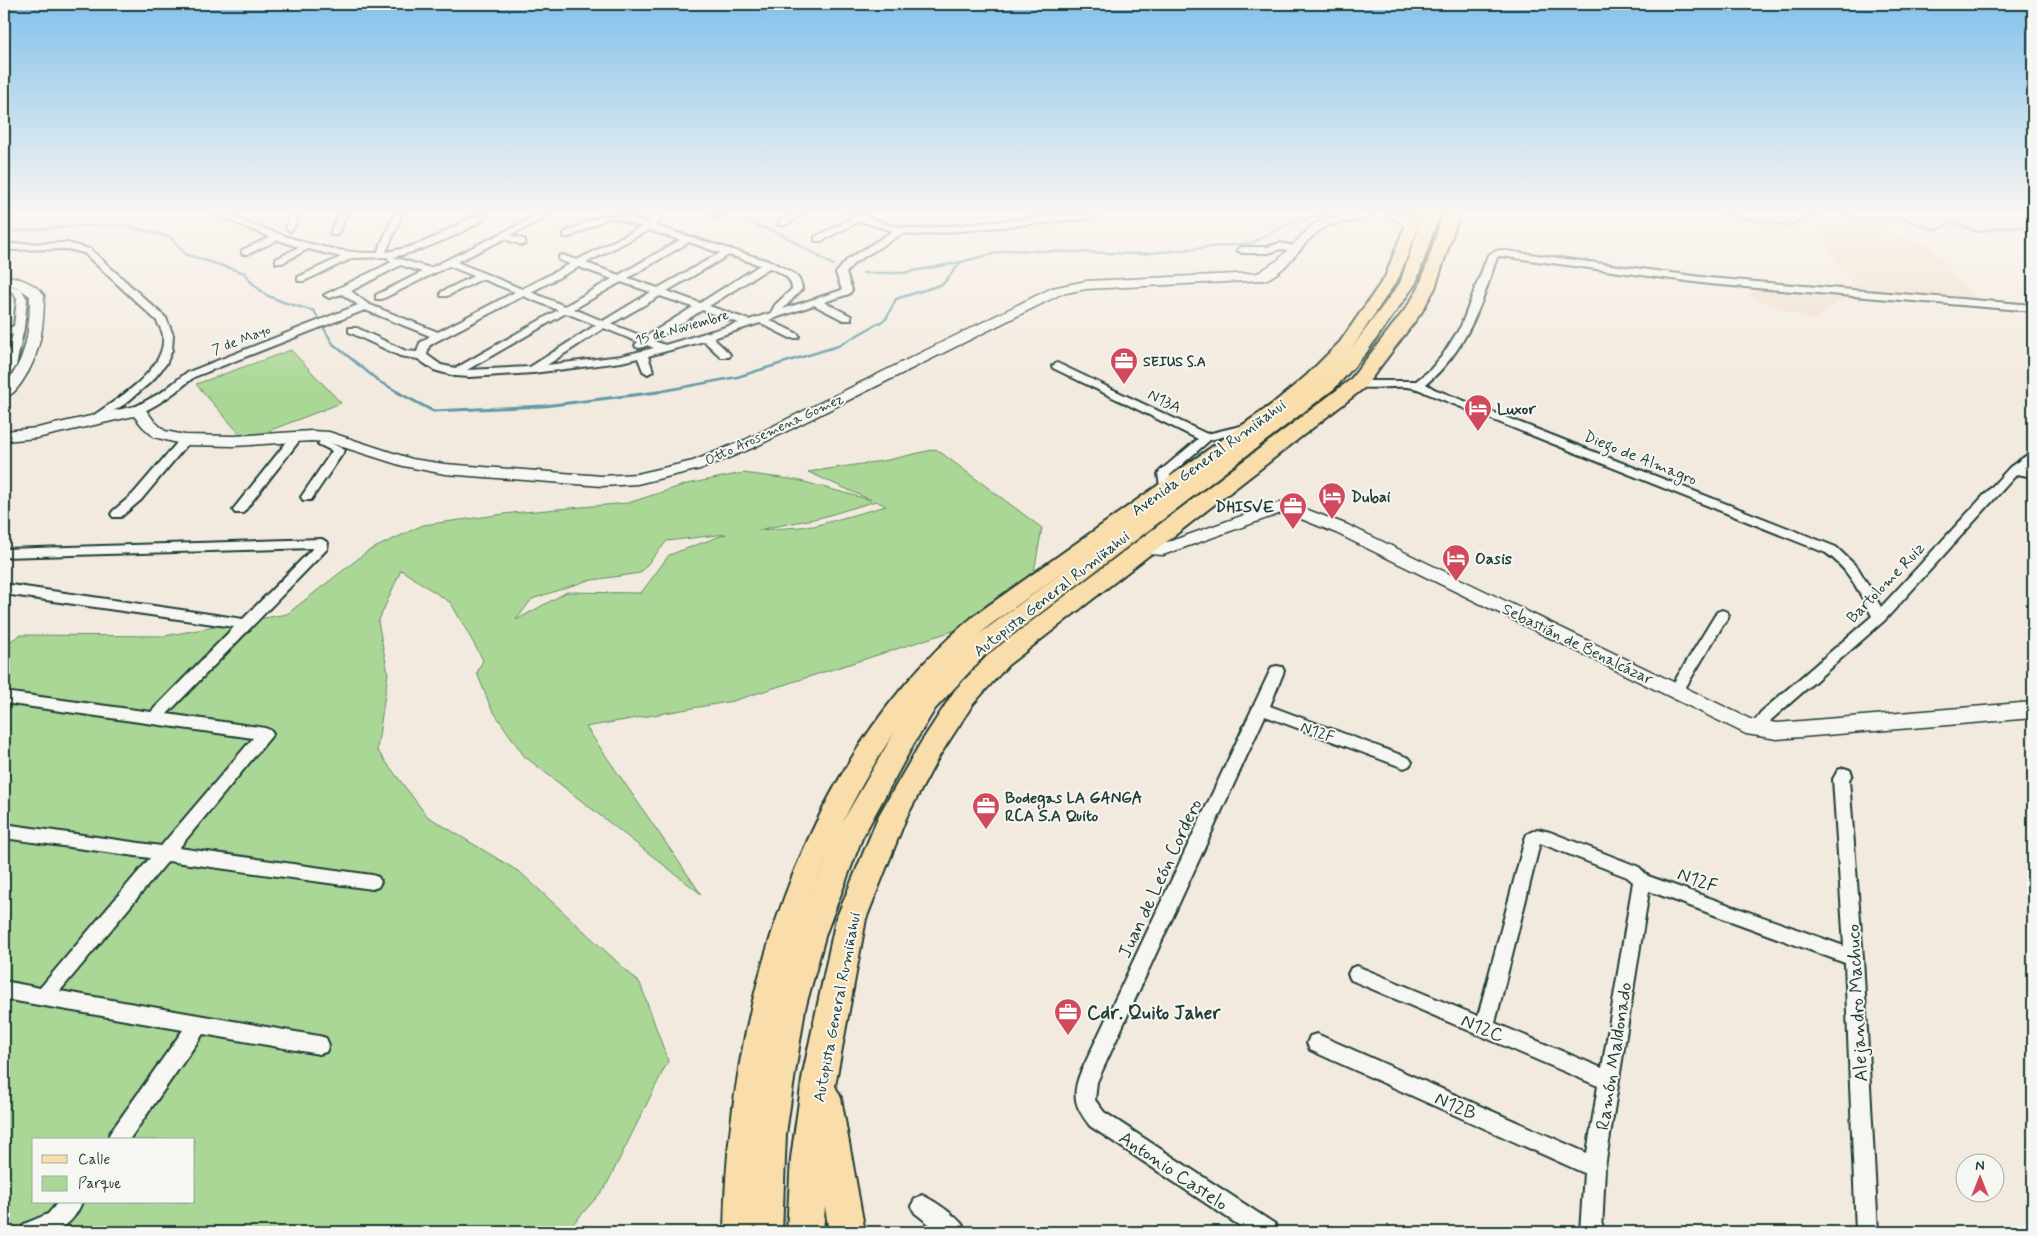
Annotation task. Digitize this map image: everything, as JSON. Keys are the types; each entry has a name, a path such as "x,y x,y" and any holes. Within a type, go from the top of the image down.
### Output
{"highway":[{"name":"Autopista General Rumiñahui","path":"764,1232 769,1134 774,1099 789,1009 811,933 849,835 926,702 975,650 1328,384 1360,349 1408,283 1412,273"},
{"name":"Autopista General Rumiñahui","path":"805,1232 809,1158 820,1073 851,919 892,815 929,751 964,697 999,659 1357,384 1415,309 1427,288 1432,273"},
{"path":"820,1073 847,1232"}],"main road":[{"name":"Avenida General Rumiñahui","path":"740,1232 741,1182 754,1069 772,975 802,886 824,834 875,743 915,688 953,647 1002,605 1254,426 1312,380 1346,345 1379,298 1394,273"}],"street":[{"path":"95,419 128,396 156,371 166,352 169,340 169,330 162,320 111,273"},
{"path":"301,279 314,273"},
{"path":"329,295 346,289 378,273"},
{"path":"380,297 431,273"},
{"path":"473,273 666,349"},
{"path":"421,356 424,345 438,336 562,273"},
{"path":"605,273 748,323"},
{"path":"454,372 626,273"},
{"path":"533,370 604,324 693,273"},
{"path":"621,360 625,355 646,341 755,273"},
{"path":"776,314 776,310 792,297 797,286 796,281 786,273"},
{"name":"15 de Noviembre","path":"353,330 404,354 421,356 438,368 454,372 484,374 621,360 706,338 758,319 846,292 841,273"},
{"name":"Otto Arosemena Gomez","path":"138,409 148,424 160,434 185,440 234,441 298,436 329,437 409,463 445,469 602,481 637,479 680,471 751,443 1057,291 1086,285 1253,279 1269,273"},
{"path":"1419,384 1431,376 1462,334 1479,300 1488,273"},
{"path":"1647,273 1709,281 2033,308"},
{"path":"444,294 481,276"},
{"path":"4,279 18,282 37,295 37,309 30,358 20,376 4,393"},
{"path":"4,286 16,290 23,299 11,366 4,376"},
{"path":"346,289 346,292 365,306 438,336"},
{"path":"815,302 847,318"},
{"name":"7 de Mayo","path":"138,409 166,394 190,375 365,306"},
{"path":"758,319 794,336"},
{"path":"4,334 19,328"},
{"path":"706,338 725,356"},
{"path":"642,355 648,371"},
{"name":"N13A","path":"1057,366 1206,438"},
{"path":"6,438 60,429 138,409 150,383 150,376"},
{"name":"Diego de Almagro","path":"1357,384 1419,384 1439,395 1831,550 1843,557 1851,565 1880,617"},
{"path":"1165,489 1164,474 1206,438 1254,426"},
{"path":"239,510 298,436"},
{"path":"307,497 339,450 324,444 329,437"},
{"path":"116,514 137,497 185,440"},
{"name":"Bartolome Ruiz","path":"1761,730 1762,722 1766,716 1880,617 2014,470 2033,455"},
{"path":"2014,470 2033,473"},
{"name":"Sebastián de Benalcázar","path":"1140,549 1163,549 1177,545 1284,506 1342,530 1746,726 1761,730 1776,731 2033,710"},
{"path":"4,553 322,543 322,546 154,718"},
{"path":"4,589 246,624"},
{"path":"1676,691 1722,615"},
{"name":"Juan de León Cordero","path":"1085,1103 1087,1081 1277,671"},
{"path":"4,698 265,734 43,998"},
{"name":"N12F","path":"1261,709 1404,762"},
{"name":"Alejandro Machuco","path":"1844,774 1841,779 1854,958 1867,1232"},
{"path":"4,831 372,882"},
{"name":"N12F","path":"1485,1027 1533,839 1537,836 1544,837 1633,872 1642,881 1854,958"},
{"name":"Ramón Maldonado","path":"1591,1232 1595,1167 1642,881"},
{"name":"N12C","path":"1357,974 1609,1081"},
{"path":"4,990 319,1045"},
{"path":"118,1138 198,1025"},
{"name":"N12B","path":"1317,1043 1595,1167"},
{"name":"Antonio Castelo","path":"1085,1103 1098,1119 1267,1232"},
{"path":"32,1232 55,1221 70,1204"},
{"path":"922,1206 956,1232"}],"shaded area":[{"path":"1844,273 1953,273 1975,299 1856,289"},
{"path":"1755,290 1843,298 1812,321 1747,296"}],"green space":[{"path":"291,350 341,403 245,440 196,384"},
{"path":"936,449 1042,528 1034,572 959,629 733,701 586,727 701,894 524,756 491,708 477,673 483,660 451,603 401,570 378,622 388,673 377,750 427,816 521,873 640,983 668,1061 605,1188 566,1232 4,1232 4,645 20,635 164,636 287,614 368,551 423,525 512,513 628,503 687,484 743,473 797,480 871,500 808,472 888,460","holes":["876,501 886,506 814,526 758,530 823,517","726,534 669,555 641,593 567,592 516,620 532,599 586,581 640,573 667,541"]}],"waterway":[{"path":"244,273 251,282 266,295 314,311 333,344 380,382 400,393"},
{"path":"863,273 905,273"},
{"path":"656,392 737,377 838,346 886,319 896,299 943,284 952,273"},
{"path":"397,392 433,411 544,406 656,392"},
{"path":"652,393 656,392"}],"place":[{"name":"SEIUS S.A","path":"1124,385"},
{"name":"Luxor","path":"1478,432"},
{"name":"Dubai","path":"1332,520"},
{"name":"DHISVE","path":"1293,530"},
{"name":"Oasis","path":"1456,582"},
{"name":"Bodegas LA GANGA RCA S.A Quito","path":"986,830"},
{"name":"Cdr. Quito Jaher","path":"1068,1036"}]}
